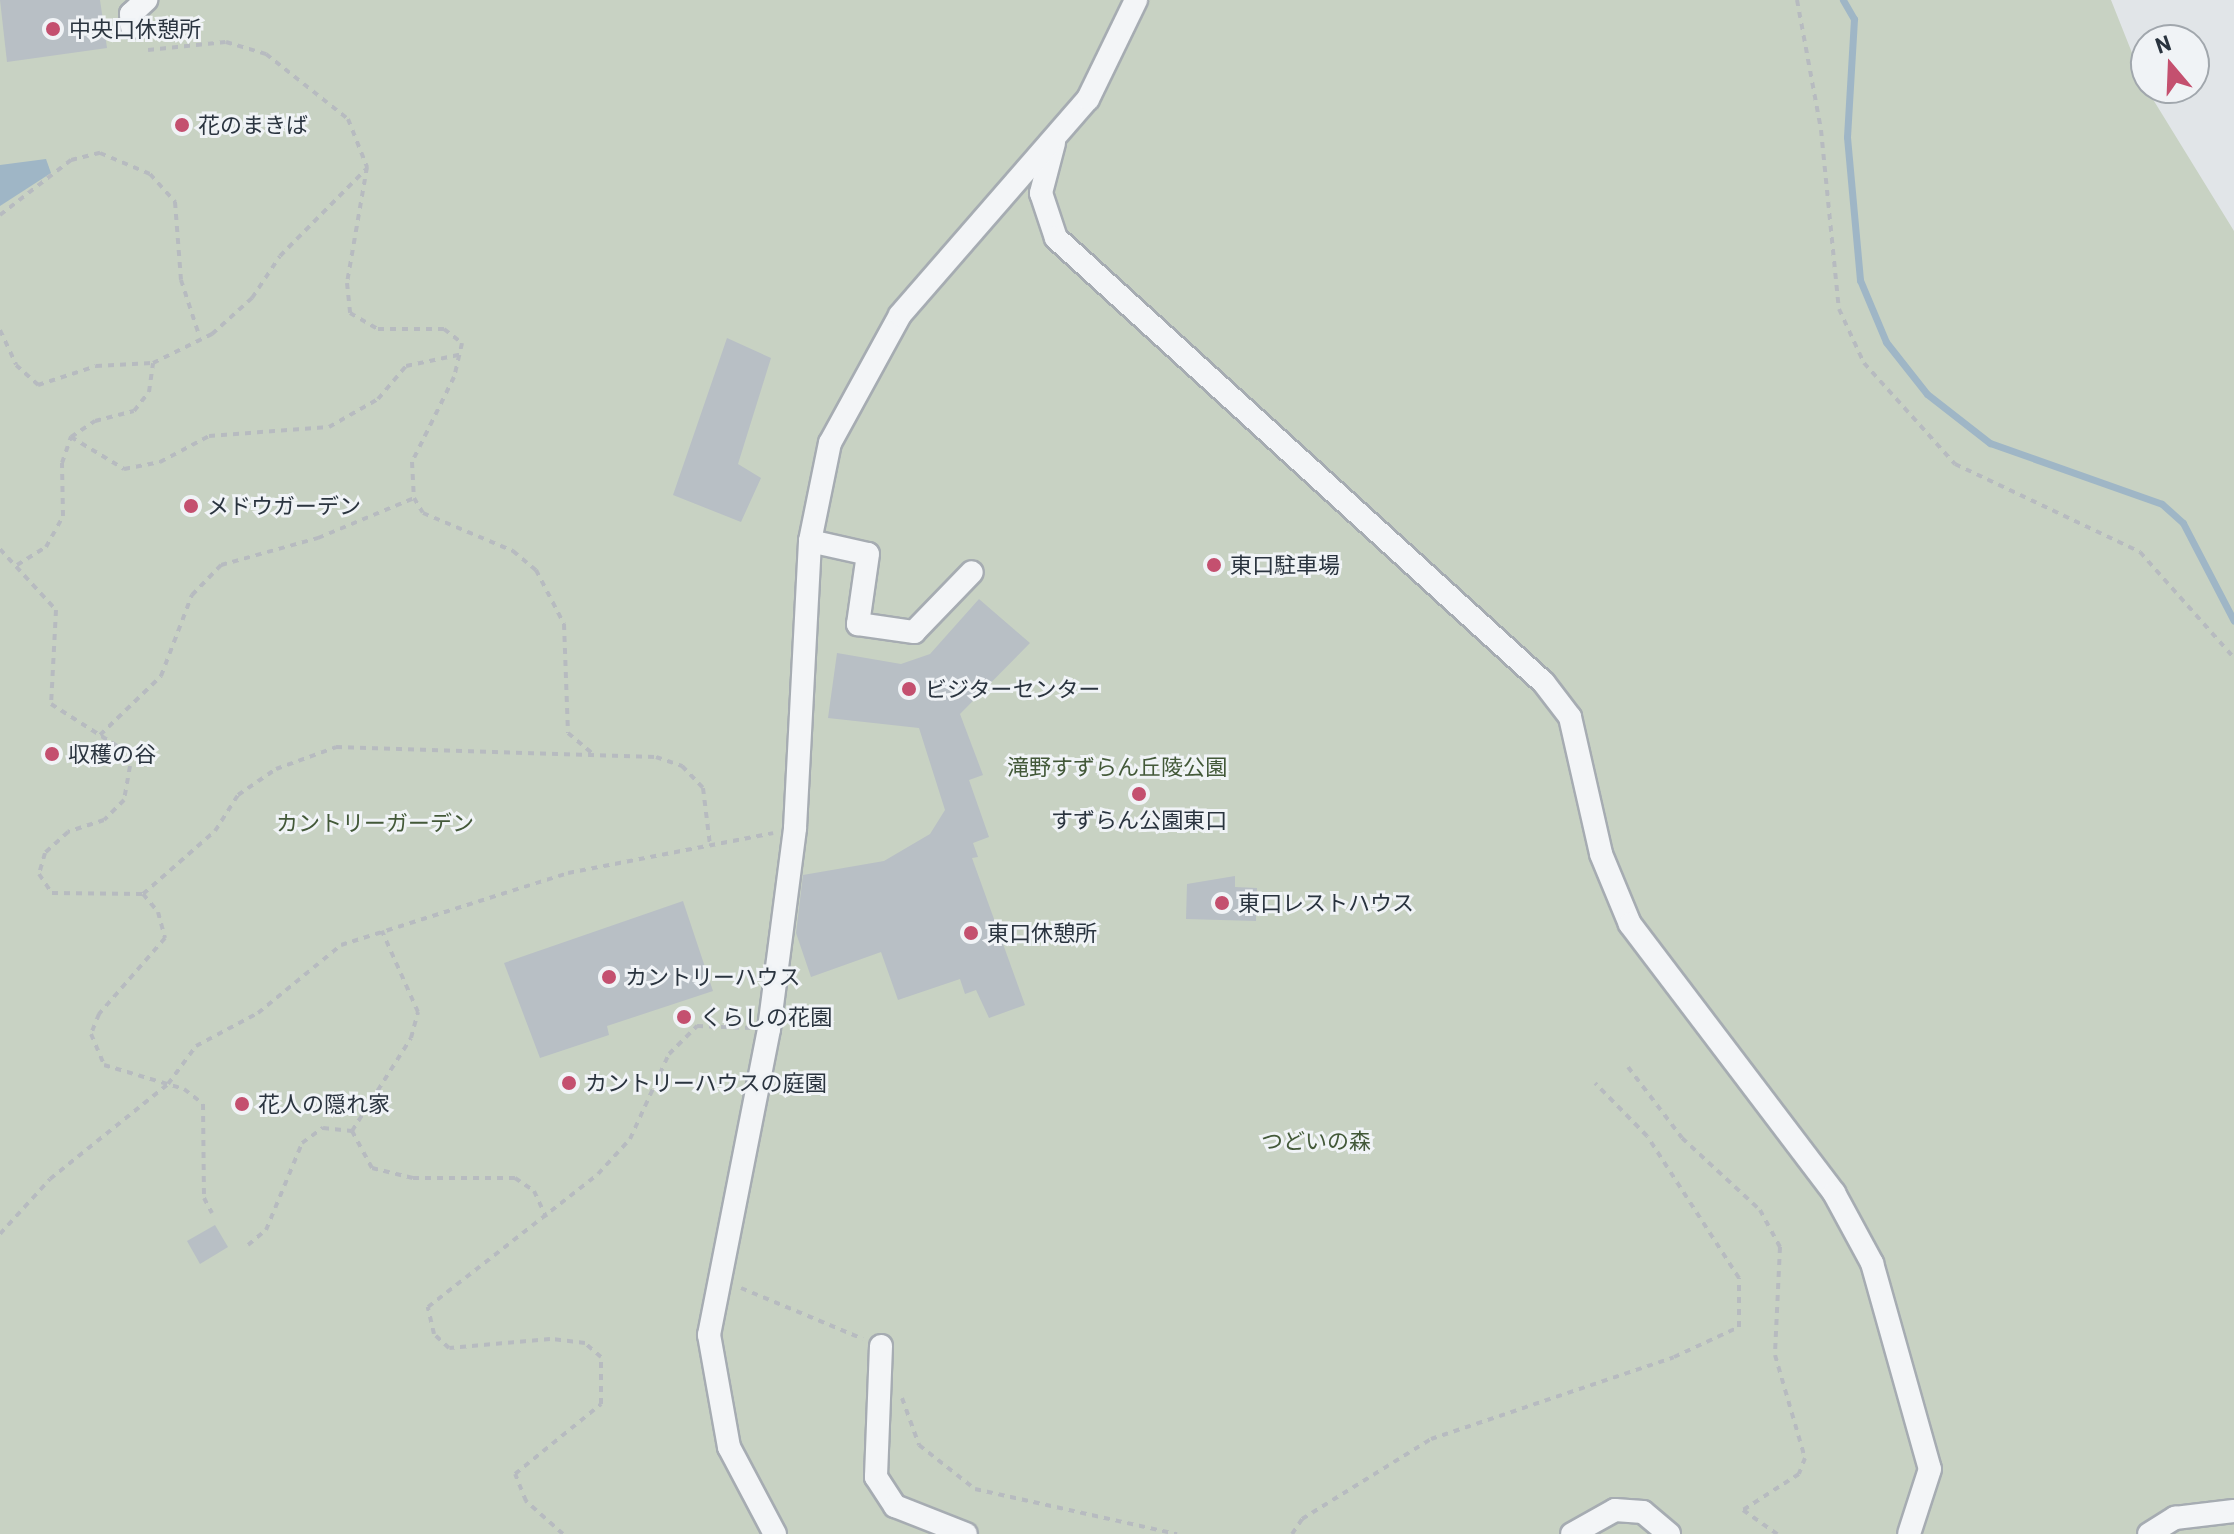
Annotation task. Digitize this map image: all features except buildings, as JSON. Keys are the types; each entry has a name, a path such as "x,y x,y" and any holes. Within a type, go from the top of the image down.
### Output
{"street":[{"path":"132,27 131,14 146,0"},
{"path":"775,1534 729,1447 715,1387 709,1335 769,1029 795,828 810,541 830,443 856,384 900,315 1054,143 1106,69 1136,0"},
{"path":"1054,143 1041,193 1056,238 1534,674 1570,717 1612,886 1653,962 1834,1193 1872,1263 1930,1469 1909,1534"},
{"path":"810,541 868,554 858,624 914,632 972,572"},
{"path":"881,1346 876,1477 895,1506 966,1534"},
{"path":"1572,1534 1615,1510 1643,1512 1669,1534"},
{"path":"2149,1534 2175,1518 2234,1511"}],"path":[{"path":"1797,0 1821,130 1839,309 1864,363 1894,404 1985,484 2097,526 2140,552 2234,658"},
{"path":"148,50 226,42 266,54 348,119 367,167 347,283 350,313 378,329 444,329 455,333 463,354 412,462 414,498 423,513 513,551 536,570 564,624 568,733 603,757"},
{"path":"0,215 71,160 100,153 150,174 175,202 181,280 199,335"},
{"path":"0,330 16,365 38,385 96,366 153,363 199,335 212,334 252,298 280,256 367,167"},
{"path":"71,437 124,469 160,462 209,436 329,427 378,399 406,366 463,354"},
{"path":"17,565 46,547 63,516 62,463 71,437 95,421 134,411 149,392 153,363"},
{"path":"100,735 161,676 192,595 221,565 318,538 414,498"},
{"path":"0,549 56,610 51,704 120,748 130,766 124,800 104,820 68,832 45,853 39,874 52,893 70,897 143,894 215,831 238,795 276,769 336,747 656,757 682,766 703,788 710,845"},
{"path":"0,1234 50,1179 168,1084 196,1046 258,1013 341,945 568,873 795,828"},
{"path":"143,894 158,912 165,938 99,1014 91,1034 104,1065 168,1084 203,1104 204,1198 212,1213"},
{"path":"352,1131 411,1038 418,1012 382,931"},
{"path":"563,1534 526,1501 515,1474 601,1404 601,1357 585,1343 550,1339 449,1348 434,1334 428,1307 546,1217 630,1139 669,1054 697,1026 769,1029"},
{"path":"1628,1067 1682,1138 1760,1210 1780,1247 1775,1355 1805,1458 1799,1474 1743,1510 1777,1534"},
{"path":"1292,1534 1302,1519 1431,1439 1687,1352 1739,1327 1739,1278 1647,1136 1595,1083"},
{"path":"248,1245 266,1230 302,1143 323,1128 352,1131"},
{"path":"352,1131 372,1168 413,1178 515,1178 534,1191 546,1217"},
{"path":"721,1279 881,1346"},
{"path":"899,1389 919,1445 975,1489 1177,1534"}],"green space":[{"name":"滝野すずらん丘陵公園","path":"0,0 2111,0 2130,48 2130,104 2156,104 2234,231 2234,1534 0,1534"}],"water":[{"path":"46,159 51,173 0,206 0,165"}],"waterway":[{"path":"1843,0 1854,19 1847,137 1860,280 1886,342 1927,394 1990,443 2162,504 2183,523 2234,621"}],"place":[{"name":"中央口休憩所","path":"53,29"},
{"name":"花のまきば","path":"182,125"},
{"name":"メドウガーデン","path":"191,506"},
{"name":"東口駐車場","path":"1214,565"},
{"name":"ビジターセンター","path":"909,689"},
{"name":"収穫の谷","path":"52,754"},
{"name":"すずらん公園東口","path":"1139,794"},
{"name":"東口レストハウス","path":"1222,903"},
{"name":"東口休憩所","path":"971,933"},
{"name":"カントリーハウス","path":"609,977"},
{"name":"くらしの花園","path":"684,1017"},
{"name":"カントリーハウスの庭園","path":"569,1083"},
{"name":"花人の隠れ家","path":"242,1104"}],"park label":[{"name":"カントリーガーデン","path":"375,823"},
{"name":"つどいの森","path":"1316,1141"}]}
